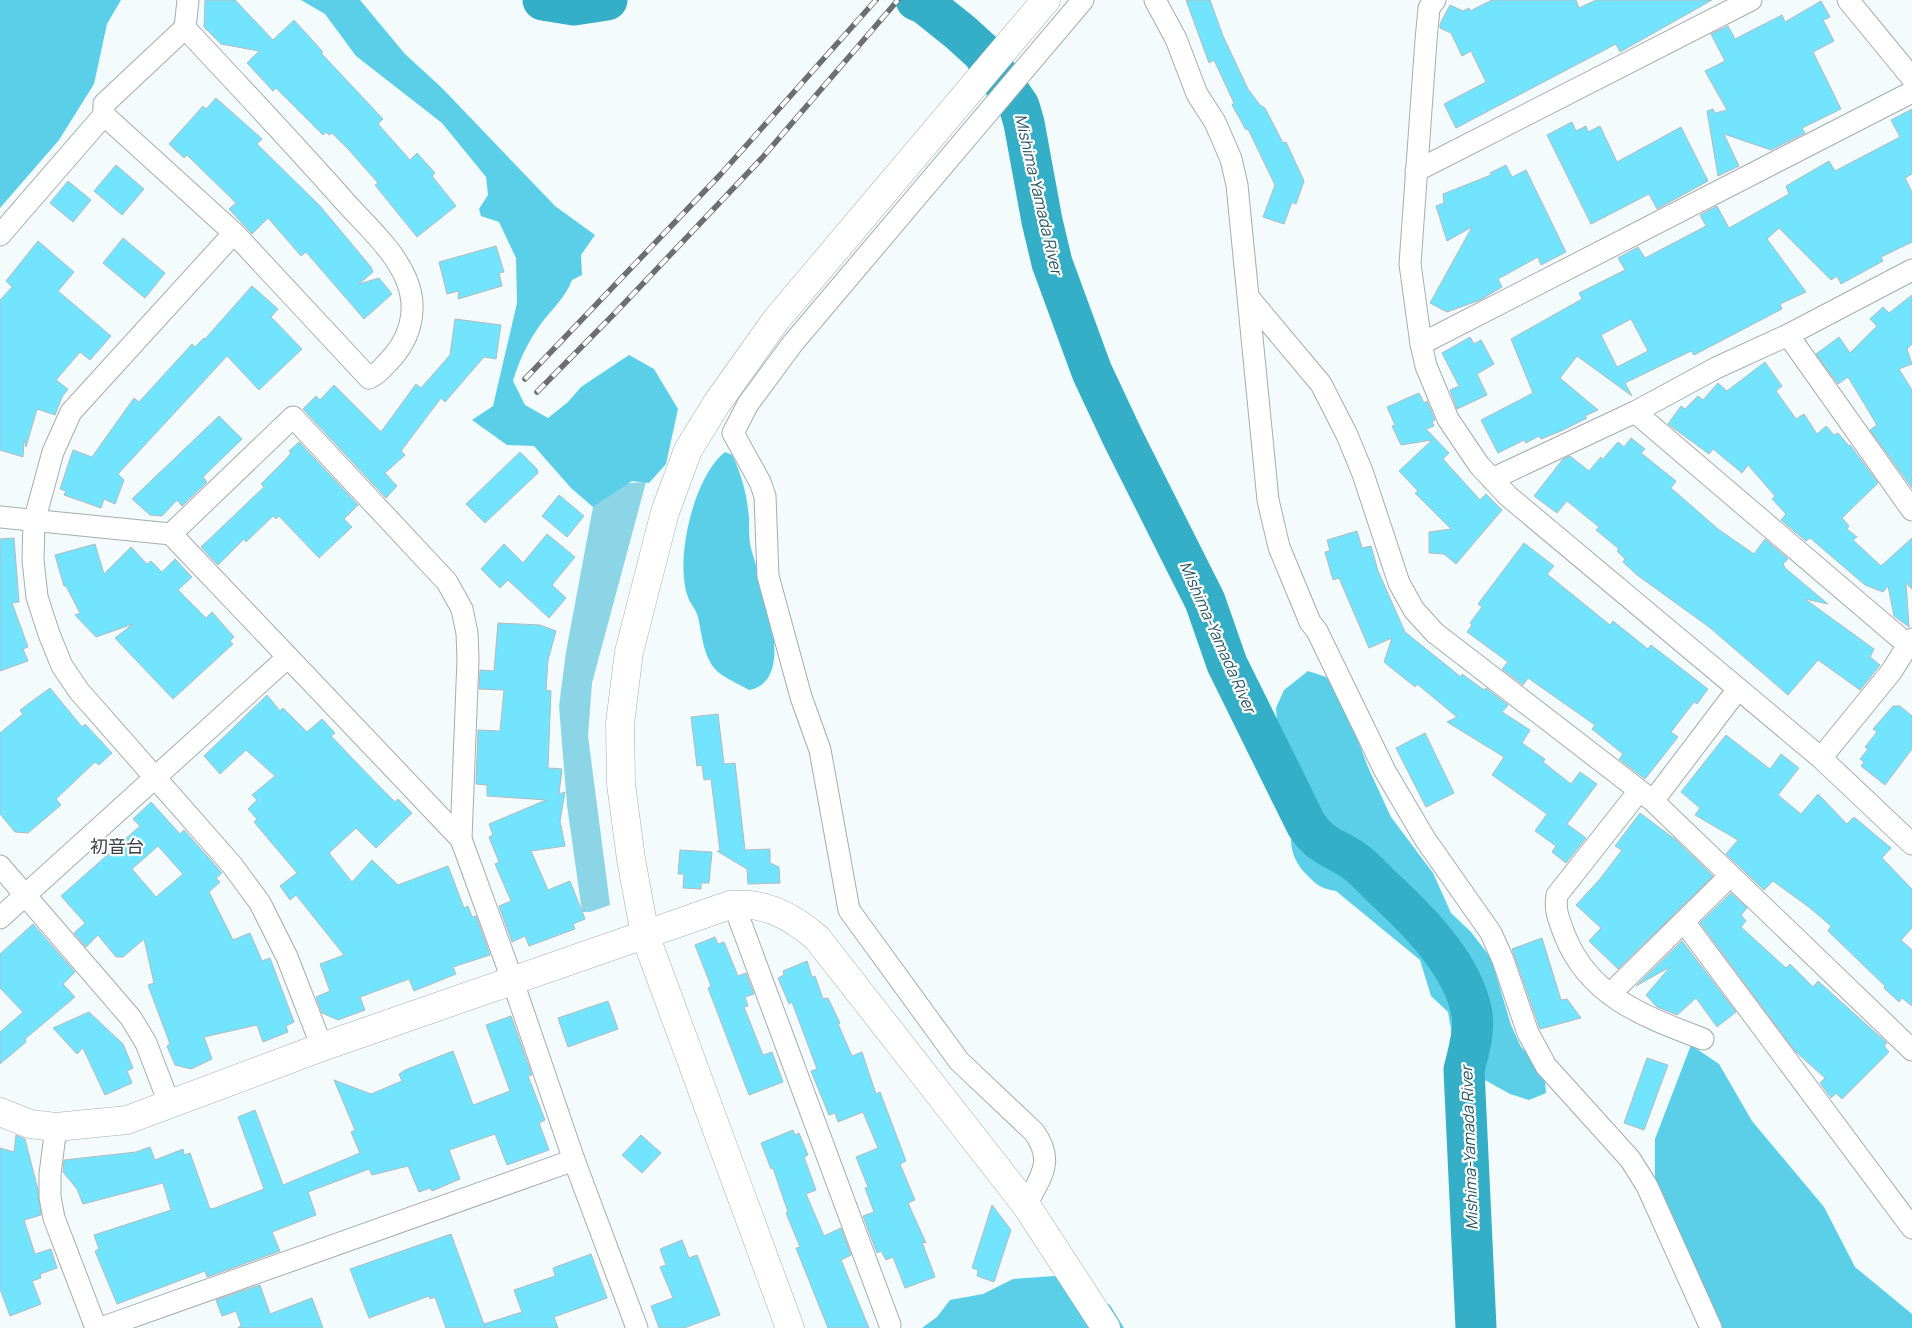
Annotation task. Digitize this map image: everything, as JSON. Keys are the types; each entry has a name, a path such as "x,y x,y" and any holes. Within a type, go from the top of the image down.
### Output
{"street":[{"path":"0,235 104,115 104,104 185,28 188,0"},
{"path":"790,1328 645,935 631,859 621,784 620,723 629,652 665,512 688,450 717,402 776,320 1046,0"},
{"path":"1026,1205 1047,1162 1043,1144 1034,1132 959,1061 850,910 820,750 801,697 768,576 765,496 760,482 733,433 748,404 793,343 1083,0"},
{"path":"1155,0 1176,39 1197,94 1215,122 1231,159 1237,185 1268,500 1279,547 1310,622 1317,631 1386,771 1420,831 1490,933 1503,960 1528,1033 1546,1066 1630,1160 1647,1186 1711,1328"},
{"path":"1416,170 1751,0"},
{"path":"1848,0 1912,78"},
{"path":"1425,3 1410,264 1421,344 1426,366 1448,419 1479,465 1508,496 1821,758 1912,844"},
{"path":"104,115 234,233 369,378 375,376 395,355 407,336 412,316 412,297 400,267 338,194 185,28"},
{"path":"1421,344 1912,92"},
{"path":"234,233 71,412 53,452 34,522 33,560 37,598 62,666 79,691 232,865 260,903 287,957 322,1047"},
{"path":"1492,479 1635,412 1716,368 1788,335 1912,270"},
{"path":"1248,298 1321,384 1363,474 1399,583 1414,610 1435,633 1646,796 1912,1050"},
{"path":"1788,335 1912,510"},
{"path":"1635,412 1910,642 1891,672 1821,758"},
{"path":"172,534 293,417 447,582 462,610 467,633 468,658 461,839 512,979 633,1327"},
{"path":"0,518 172,534 461,839"},
{"path":"0,918 288,658"},
{"path":"1703,1039 1646,1017 1610,994 1585,972 1572,952 1555,906 1557,895 1646,796 1738,689"},
{"path":"0,866 131,1018 146,1043 169,1103"},
{"path":"1610,994 1730,876"},
{"path":"734,905 890,1325"},
{"path":"0,1112 30,1124 56,1127 126,1120 512,979 734,905 769,908 801,924 817,938 1026,1205 1106,1328"},
{"path":"1684,922 1912,1228"},
{"path":"56,1127 50,1174 50,1197 54,1218 96,1328"},
{"path":"101,1328 574,1160"}],"shaded area":[{"path":"0,0 121,0 107,24 94,84 59,140 0,208"},
{"path":"301,0 360,0 405,54 442,88 555,206 595,235 581,255 582,275 572,280 562,298 536,331 521,359 513,381 525,405 548,418 568,402 581,387 629,355 654,369 678,409 666,464 649,483 632,481 593,507 571,488 534,446 507,445 472,420 493,406 517,303 516,258 499,222 481,216 479,209 488,195 486,177 442,123 356,56 325,14"},
{"path":"725,452 732,455 744,485 749,518 750,544 772,625 774,648 772,667 765,682 749,690 723,676 716,670 708,658 697,614 689,600 684,581 685,541 696,499 704,480 714,464"},
{"path":"646,482 592,683 588,736 610,905 590,912 582,912 567,805 559,706 566,652 593,507 614,489 629,483"},
{"path":"1308,671 1326,677 1340,693 1368,767 1391,817 1433,873 1451,913 1471,932 1491,958 1511,1025 1521,1047 1536,1061 1545,1080 1546,1093 1529,1100 1510,1094 1474,1074 1455,1052 1448,1012 1431,996 1420,960 1336,891 1323,888 1317,884 1298,865 1293,854 1291,830 1303,780 1297,769 1279,756 1276,708 1284,690"},
{"path":"1691,1045 1719,1064 1752,1121 1824,1207 1855,1267 1912,1314 1912,1328 1720,1328 1674,1246 1655,1177 1655,1139"},
{"path":"1054,1276 1110,1305 1124,1328 922,1328 937,1317 950,1300 983,1294 1013,1279"}],"building":[{"path":"205,0 235,0 273,40 294,20 323,52 321,53 383,119 378,124 410,160 417,153 435,173 432,176 456,206 417,237 375,185 378,183 349,150 332,133 329,135 326,132 323,135 276,88 273,91 247,63 259,51 221,44 204,27"},
{"path":"1186,0 1210,0 1223,36 1248,89 1260,105 1265,108 1283,143 1286,142 1304,181 1296,204 1292,202 1284,224 1263,217 1275,185 1248,129 1246,130 1232,105 1234,103 1214,60 1209,63"},
{"path":"1492,0 1576,0 1579,8 1596,0 1712,0 1620,52 1616,44 1456,128 1444,104 1486,82 1471,51 1462,56 1451,33 1440,28 1440,24 1450,5 1463,11 1469,8 1470,11"},
{"path":"1821,1 1830,17 1823,20 1834,41 1813,52 1841,109 1802,128 1805,133 1771,150 1724,134 1739,166 1718,176 1707,111 1713,109 1715,113 1727,110 1705,71 1725,61 1711,34 1728,26 1735,39 1782,15 1785,22"},
{"path":"216,98 262,139 257,144 320,206 371,267 373,272 359,284 379,278 392,294 364,319 306,252 301,256 268,218 252,234 229,209 236,203 187,155 184,158 169,144 203,106 206,109"},
{"path":"1912,109 1912,174 1905,178 1912,192 1912,242 1881,257 1883,261 1841,284 1837,276 1831,280 1779,228 1767,239 1806,292 1780,304 1782,309 1694,355 1691,351 1625,383 1632,396 1577,356 1560,378 1598,410 1585,416 1587,418 1561,431 1541,439 1539,436 1526,443 1524,440 1498,453 1481,420 1533,393 1511,339 1582,299 1579,293 1625,270 1618,258 1638,247 1645,258 1706,226 1700,215 1717,206 1729,228 1789,194 1786,186 1829,161 1835,171 1900,137 1891,120","holes":["1631,319 1648,351 1617,367 1601,335"]},
{"path":"1572,122 1576,131 1586,126 1588,132 1600,126 1617,162 1681,127 1708,181 1657,209 1649,194 1591,224 1547,135"},
{"path":"116,165 144,189 122,215 94,191"},
{"path":"1506,165 1512,177 1526,170 1566,252 1541,265 1538,257 1498,279 1502,287 1480,300 1447,312 1430,303 1472,227 1447,241 1436,206 1444,203 1443,194 1491,175 1490,173"},
{"path":"68,181 91,200 73,222 50,203"},
{"path":"123,238 165,273 145,298 103,263"},
{"path":"38,241 74,272 58,291 111,336 90,360 80,352 56,380 68,389 62,397 55,415 37,409 26,447 24,439 23,457 0,450 0,300 12,287 6,281"},
{"path":"496,246 504,272 499,273 502,286 458,299 459,291 447,294 439,262"},
{"path":"252,286 278,309 271,317 302,349 259,390 227,356 118,474 124,480 115,504 104,499 101,508 64,495 66,491 60,489 73,450 92,457 134,398 139,402 192,344 195,347 205,339"},
{"path":"1912,295 1912,344 1907,349 1912,364 1899,369 1912,390 1912,488 1870,430 1877,425 1848,377 1838,384 1816,354 1839,337 1850,353 1877,326 1870,319 1883,307 1889,313"},
{"path":"455,319 501,325 496,359 484,357 445,402 441,398 401,451 405,455 385,473 397,486 386,498 303,409 316,396 320,400 334,385 381,432 416,384 421,388 450,355"},
{"path":"1470,337 1474,344 1481,340 1494,364 1477,374 1487,395 1457,409 1450,390 1459,386 1442,353"},
{"path":"1765,362 1782,386 1776,391 1796,419 1804,414 1817,434 1826,426 1834,435 1838,433 1850,445 1878,483 1842,518 1849,526 1847,529 1857,537 1853,540 1881,566 1912,538 1912,589 1906,583 1909,627 1894,616 1888,586 1883,592 1865,585 1810,538 1806,541 1781,520 1786,514 1772,499 1775,496 1748,465 1742,473 1713,449 1709,454 1668,424 1681,406 1685,409 1698,396 1703,400 1718,383 1727,391"},
{"path":"1419,393 1424,403 1427,401 1435,420 1432,422 1434,426 1426,429 1449,453 1443,459 1480,500 1486,494 1502,510 1456,564 1444,554 1429,553 1429,532 1451,529 1415,493 1418,491 1399,471 1432,440 1401,445 1392,426 1395,425 1387,407"},
{"path":"219,416 242,439 203,477 207,482 182,506 177,500 162,516 150,515 132,499"},
{"path":"1631,438 1645,449 1641,453 1676,481 1671,488 1718,529 1754,554 1765,539 1788,559 1783,564 1785,568 1828,604 1805,599 1874,649 1870,657 1880,665 1860,690 1818,660 1788,695 1709,627 1637,575 1623,562 1625,559 1617,551 1619,549 1596,530 1599,527 1567,501 1557,513 1534,496 1563,459 1570,456 1589,471 1618,442 1624,447"},
{"path":"299,442 358,505 344,519 352,527 319,558 279,516 276,519 273,516 246,542 244,539 218,565 201,547 264,487 261,484 286,459 291,453 289,451"},
{"path":"520,452 537,469 538,473 485,523 466,504"},
{"path":"559,495 584,516 567,537 542,516"},
{"path":"1357,531 1362,548 1371,546 1378,571 1405,632 1461,677 1462,674 1484,690 1486,688 1508,705 1502,712 1530,730 1522,743 1545,759 1543,762 1571,784 1580,772 1597,784 1567,824 1586,838 1566,863 1552,852 1556,846 1535,831 1547,814 1492,775 1504,757 1447,722 1457,717 1417,684 1415,687 1384,662 1392,638 1369,648 1339,578 1333,580 1325,552 1330,551 1327,540"},
{"path":"547,534 575,557 552,585 566,598 549,618 508,580 500,588 481,569 504,544 523,563"},
{"path":"14,538 19,602 12,603 28,647 23,649 28,661 0,671 0,539"},
{"path":"1524,543 1554,566 1547,574 1610,625 1613,621 1648,649 1651,645 1708,689 1697,704 1694,702 1671,732 1678,737 1645,779 1619,759 1623,754 1592,729 1595,725 1528,678 1523,685 1502,669 1508,662 1467,632 1472,625 1470,623 1482,607 1478,604"},
{"path":"95,544 104,574 131,547 147,564 151,561 162,572 175,559 192,577 178,590 206,618 212,612 234,637 230,641 233,644 173,699 115,638 133,624 96,637 75,615 80,613 66,586 64,586 55,555"},
{"path":"498,623 540,625 556,631 548,660 546,690 551,691 548,768 562,769 559,794 565,792 560,821 565,846 531,851 548,890 570,881 585,919 573,924 575,929 529,946 525,936 512,942 499,906 511,901 495,864 499,862 489,837 493,835 489,824 546,800 487,796 487,785 476,784 478,730 500,731 504,690 479,689 480,670 494,671"},
{"path":"50,688 82,727 85,724 112,753 99,765 95,762 56,799 61,805 28,833 15,832 0,814 0,733 23,714 20,710"},
{"path":"267,695 280,711 283,708 307,732 322,719 335,733 331,736 395,802 398,799 412,813 376,848 356,828 329,853 352,882 372,860 398,885 448,866 464,908 468,906 472,917 476,916 490,955 453,967 456,974 414,991 409,979 360,997 365,1010 338,1020 322,1013 316,997 330,991 320,964 344,955 296,895 290,900 280,886 297,873 254,822 257,819 248,809 257,800 252,795 275,776 246,750 220,774 204,756"},
{"path":"1893,706 1900,706 1912,716 1912,749 1885,785 1861,766 1864,762 1860,759 1868,749 1865,747 1877,732 1873,729"},
{"path":"718,714 724,764 735,763 745,850 770,849 770,863 779,867 780,883 748,884 747,869 717,851 720,851 711,779 704,780 702,765 697,766 691,717"},
{"path":"1425,733 1454,793 1426,807 1396,748"},
{"path":"1726,735 1770,769 1781,754 1799,768 1778,795 1801,814 1818,794 1847,824 1854,817 1891,848 1882,858 1912,889 1912,928 1901,940 1912,950 1912,1006 1902,998 1899,1002 1884,988 1885,986 1828,931 1831,926 1810,908 1773,881 1764,890 1726,854 1738,840 1695,815 1700,808 1681,792"},
{"path":"151,802 180,834 184,830 222,873 216,878 220,882 209,892 233,940 250,933 262,961 270,958 294,1022 286,1026 288,1032 263,1042 257,1025 204,1037 212,1059 191,1069 175,1065 167,1046 170,1044 148,985 154,983 144,939 123,957 116,957 98,935 86,947 74,933 85,923 61,896 140,826 133,819","holes":["158,846 183,874 156,897 132,869"]},
{"path":"1640,813 1676,840 1713,876 1618,969 1589,941 1601,928 1576,905 1600,879 1622,850 1615,846"},
{"path":"680,850 712,852 709,883 701,883 701,889 683,888 684,874 678,874"},
{"path":"1731,893 1747,908 1741,915 1746,921 1741,927 1786,968 1790,964 1813,987 1818,981 1887,1043 1884,1046 1889,1052 1842,1099 1836,1093 1831,1098 1820,1083 1825,1078 1795,1051 1700,923"},
{"path":"33,924 75,972 63,984 75,997 25,1039 26,1042 0,1064 0,1032 23,1012 0,988 0,954"},
{"path":"715,937 718,944 724,942 738,976 746,973 754,994 745,997 748,1006 744,1007 763,1055 772,1052 783,1082 749,1095 708,988 711,986 695,945"},
{"path":"1542,938 1561,1000 1567,999 1581,1018 1540,1029 1512,949"},
{"path":"1682,941 1736,1012 1717,1027 1696,998 1677,1015 1657,1007 1646,995 1670,967 1636,986"},
{"path":"807,961 812,977 815,976 823,999 828,998 840,1023 838,1024 852,1056 862,1052 876,1094 880,1092 906,1161 900,1164 915,1200 908,1203 926,1243 922,1242 935,1277 905,1288 893,1257 886,1260 881,1251 877,1253 863,1216 874,1212 865,1188 868,1187 856,1157 878,1148 863,1112 838,1122 835,1113 829,1115 811,1071 817,1069 792,1002 789,1004 778,978 784,975 783,971"},
{"path":"608,1001 618,1029 568,1047 558,1018"},
{"path":"89,1012 123,1044 133,1068 127,1071 132,1083 105,1095 83,1048 77,1054 53,1028"},
{"path":"511,1016 532,1075 528,1076 545,1120 539,1123 549,1150 507,1165 495,1134 449,1150 460,1179 432,1191 430,1188 419,1192 408,1166 372,1175 369,1169 308,1192 316,1215 272,1232 280,1251 207,1277 205,1271 117,1304 95,1251 99,1249 94,1235 171,1210 163,1183 83,1204 77,1189 63,1172 64,1160 136,1152 150,1147 155,1160 183,1149 184,1155 190,1153 210,1209 215,1208 264,1189 238,1117 255,1110 283,1185 360,1153 351,1132 355,1130 334,1080 371,1094 402,1081 399,1074 405,1070 453,1051 473,1105 510,1091 486,1025"},
{"path":"1647,1058 1668,1065 1644,1130 1624,1123"},
{"path":"793,1130 795,1135 799,1133 808,1155 804,1157 816,1190 806,1194 824,1236 841,1228 851,1255 841,1260 869,1328 828,1328 796,1248 800,1247 786,1213 788,1212 773,1168 771,1169 761,1143"},
{"path":"16,1135 25,1139 38,1190 41,1215 24,1220 35,1254 51,1249 57,1268 40,1274 41,1278 32,1281 41,1304 10,1316 0,1289 0,1148 14,1152"},
{"path":"641,1135 661,1153 642,1173 622,1155"},
{"path":"992,1205 1011,1230 994,1282 977,1276 978,1270 972,1268"},
{"path":"451,1234 485,1327 484,1324 522,1312 514,1290 555,1276 553,1268 591,1254 607,1298 554,1317 558,1328 446,1328 435,1297 430,1299 429,1296 369,1318 350,1269"},
{"path":"682,1240 689,1258 697,1255 720,1315 684,1328 659,1328 651,1306 673,1298 660,1267 666,1265 660,1249"},
{"path":"260,1285 270,1314 312,1298 323,1328 238,1328 241,1325 236,1311 222,1316 216,1300"}],"waterway":[{"name":"Mishima-Yamada River","path":"543,0 574,5 607,0"},
{"name":"Mishima-Yamada River","path":"916,0 925,4 982,52 1019,106 1052,263 1092,372 1205,601 1227,664 1306,824 1322,842 1360,866 1409,913 1449,960 1467,995 1473,1021 1471,1042 1464,1070 1476,1328"}],"railway":[{"path":"525,379 720,175 876,0"},
{"path":"537,392 762,158 898,0"}],"district":[{"name":"初音台","path":"117,847"}]}
